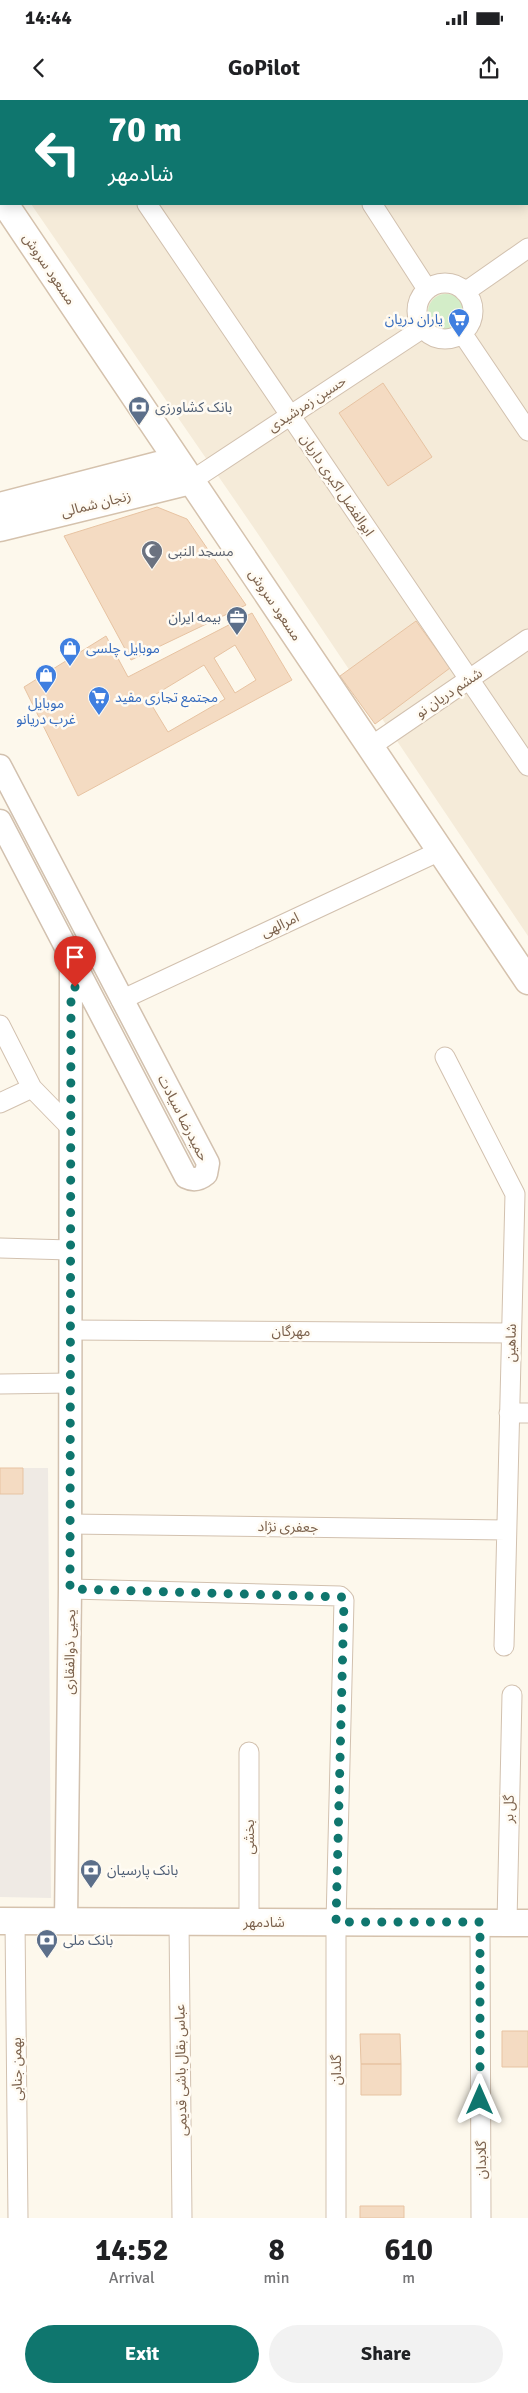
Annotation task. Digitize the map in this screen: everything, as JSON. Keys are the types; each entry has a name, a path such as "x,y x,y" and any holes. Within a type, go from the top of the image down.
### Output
{"main road":[{"name":"مسعود سروش","path":"6,205 528,981"},
{"name":"زنجان شمالی","path":"0,506 184,470"},
{"name":"زنجان شمالی","path":"0,528 184,470"},
{"name":"شادمهر","path":"8,1921 517,1922"}],"street":[{"name":"ابوالفضل اکبری داریان","path":"148,205 528,766"},
{"path":"373,205 427,289"},
{"path":"465,292 528,248"},
{"path":"442,282 459,286 465,292 472,308 472,318 462,333 446,339 437,338 422,328 418,320 417,303 427,289 442,282"},
{"name":"حسین زمرشيدی","path":"184,470 290,415 422,328"},
{"path":"462,333 528,431"},
{"name":"ششم دریان‌ نو","path":"370,747 528,639"},
{"name":"حمیدرضا سیادت","path":"0,766 208,1163 206,1174 201,1178 194,1180 186,1177 79,990"},
{"name":"یحیی ذوالفقاری","path":"0,821 71,956 79,990 70,1127 70,1589 66,1921"},
{"name":"امرالهی","path":"121,1000 440,851"},
{"path":"0,1025 32,1088 70,1127"},
{"name":"شاهین","path":"445,1057 515,1194 511,1333 519,1413 506,1530 504,1646"},
{"path":"0,1103 32,1088"},
{"path":"0,1248 70,1250"},
{"name":"مهرگان","path":"70,1330 511,1333"},
{"path":"0,1384 70,1383"},
{"name":"جعفری نژاد","path":"70,1524 506,1530"},
{"name":"گلدان","path":"70,1589 343,1597 336,1922 336,2218"},
{"name":"گل بر","path":"512,1695 517,1922"},
{"name":"بخشی","path":"249,1922 250,1752"},
{"name":"بهمن جنابی","path":"8,1921 18,2218"},
{"name":"عباس بقال باشی قدیمی","path":"179,1921 182,2218"},
{"name":"گلابدان","path":"480,1922 480,2218"}],"shaded area":[{"path":"32,205 528,205 528,936 256,531"},
{"path":"0,1468 48,1468 51,1898 0,1897"}],"green space":[{"path":"446,294 453,295 459,299 463,305 463,319 459,325 453,329 446,330 439,329 433,325 429,319 428,312 429,305 433,299 439,295"}],"building":[{"path":"383,383 432,457 388,486 339,413"},
{"name":"مسجد النبی","path":"157,507 187,519 246,605 131,660 64,536"},
{"name":"مجتمع تجاری مفید","path":"252,613 292,680 78,796 24,687 106,636 128,677","holes":["235,645 256,680 235,693 214,658","204,665 225,699 168,732 148,699"]},
{"path":"416,621 450,668 375,724 340,676"},
{"path":"0,1468 23,1468 23,1494 0,1494"},
{"path":"502,2031 528,2031 528,2067 502,2067"},
{"path":"360,2034 400,2034 401,2064 361,2064"},
{"path":"361,2064 401,2064 401,2095 361,2095"},
{"path":"360,2206 404,2206 404,2218 360,2218"}],"place":[{"name":"یاران دریان","path":"459,338"},
{"name":"بانک کشاورزی","path":"139,426"},
{"name":"مسجد النبی","path":"152,570"},
{"name":"بیمه ایران","path":"237,636"},
{"name":"موبایل چلسی","path":"70,667"},
{"name":"موبایل غرب دریانو","path":"46,694"},
{"name":"مجتمع تجاری مفید","path":"99,716"},
{"name":"بانک پارسیان","path":"91,1889"},
{"name":"بانک ملی","path":"47,1959"}],"route":[{"path":"75,987 71,993 70,1108 70,1589 343,1597 336,1922 480,1922 480,2100"}]}
